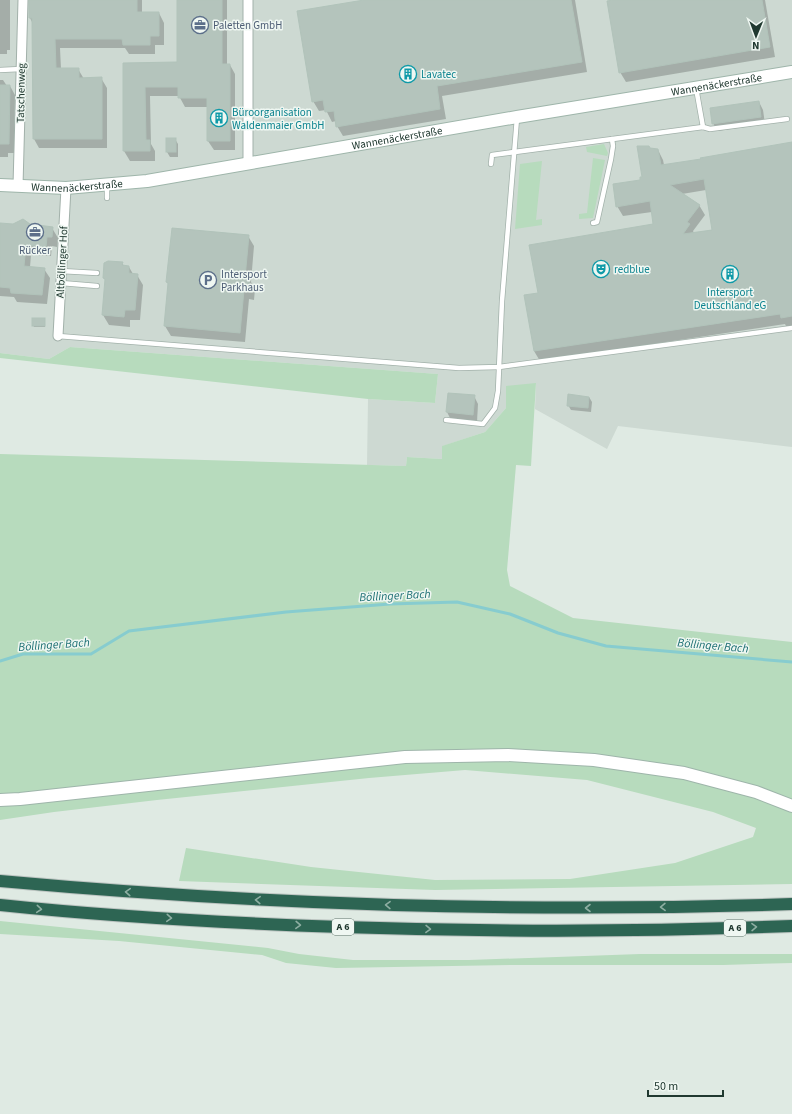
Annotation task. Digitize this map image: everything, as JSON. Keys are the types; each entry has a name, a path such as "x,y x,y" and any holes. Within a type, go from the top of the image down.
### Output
{"highway":[{"name":"A 6","path":"0,881 212,897 378,905 627,908 792,904"},
{"name":"A 6","path":"0,905 237,922 374,928 561,931 792,926"}],"street":[{"name":"Tatschenweg","path":"18,186 23,0"},
{"path":"248,0 248,163"},
{"name":"Wannenäckerstraße","path":"0,185 66,188 147,181 518,117 792,72"},
{"name":"Altböllinger Hof","path":"58,336 66,188"},
{"path":"0,800 28,799 405,757 508,754 594,760 684,773 756,792 792,806"}],"lane":[{"path":"0,70 22,69"},
{"path":"696,88 703,127"},
{"path":"446,420 483,424 495,408 498,391 502,301 518,117"},
{"path":"491,164 492,155 703,127 710,129 786,119"},
{"path":"594,223 597,222 611,159 613,146 612,139"},
{"path":"107,184 107,198"},
{"path":"61,271 97,273"},
{"path":"61,283 97,286"},
{"path":"58,336 459,368 499,367 792,328"}],"shaded area":[{"path":"0,0 792,0 792,447 618,426 607,449 535,409 536,384 506,408 485,432 443,446 442,459 407,457 406,466 367,465 368,399 435,403 438,374 70,347 49,359 0,353"}],"green space":[{"path":"604,144 608,153 607,156 587,152 586,147"},
{"path":"593,158 605,160 593,218 579,219 579,214 587,213"},
{"path":"542,161 536,220 542,219 542,225 515,229 520,164"},
{"path":"70,347 438,374 435,403 368,399 0,358 0,353 49,359"},
{"path":"536,383 531,466 516,465 507,570 510,586 573,618 792,642 792,884 435,890 179,881 186,848 311,867 435,880 570,879 675,863 753,837 756,828 713,812 587,780 465,770 369,778 157,800 0,820 0,454 406,466 407,457 442,459 442,446 485,432 506,408 506,386"},
{"path":"0,921 268,948 299,954 353,960 469,960 640,954 792,954 792,963 723,965 514,965 336,968 286,963 262,955 119,941 0,934"}],"building":[{"path":"29,0 137,0 137,12 159,12 159,36 150,36 150,45 123,45 122,39 55,39 56,68 79,68 79,78 102,77 102,139 33,139 32,18 29,18"},
{"path":"177,0 222,0 222,64 230,64 230,141 207,141 207,98 178,98 178,87 145,87 146,140 150,140 150,151 123,151 123,63 177,62"},
{"name":"Lavatec","path":"364,0 571,0 582,62 437,86 440,109 336,127 334,111 325,112 323,100 312,102 297,11"},
{"path":"762,0 770,47 619,73 607,1"},
{"path":"0,85 10,85 9,144 0,144"},
{"path":"759,101 761,117 712,124 710,108"},
{"path":"166,138 176,138 176,152 166,152"},
{"path":"792,142 792,316 781,318 780,314 534,351 524,295 538,293 529,245 653,224 650,201 616,207 613,184 640,180 640,177 642,177 637,146 649,146 650,148 658,149 661,165 701,159 700,158","holes":["704,179 712,230 683,234 690,224 687,222 700,205 670,185"]},
{"path":"23,219 30,224 53,227 52,237 47,237 46,247 26,245 24,266 45,268 42,295 11,293 10,288 0,287 0,223 13,224"},
{"name":"Intersport Parkhaus","path":"172,228 249,235 245,278 250,278 248,290 244,290 240,333 164,326 168,283 166,282"},
{"path":"108,261 123,262 122,265 129,266 129,273 138,274 135,310 125,310 124,317 102,315 105,279 103,278 104,263"},
{"path":"32,318 45,318 45,326 32,326"},
{"path":"448,393 475,395 473,415 446,412"},
{"path":"568,394 589,397 588,408 567,406"}],"waterway":[{"name":"Böllinger Bach","path":"0,661 23,654 91,654 129,631 286,612 390,604 457,602 510,614 558,633 606,646 792,662"}],"place":[{"name":"Paletten GmbH","path":"200,25"},
{"name":"Lavatec","path":"408,74"},
{"name":"Büroorganisation Waldenmaier GmbH","path":"219,118"},
{"name":"Rücker","path":"35,232"},
{"name":"redblue","path":"601,269"},
{"name":"Intersport Deutschland eG","path":"730,274"},
{"name":"Intersport Parkhaus","path":"208,280"}]}
